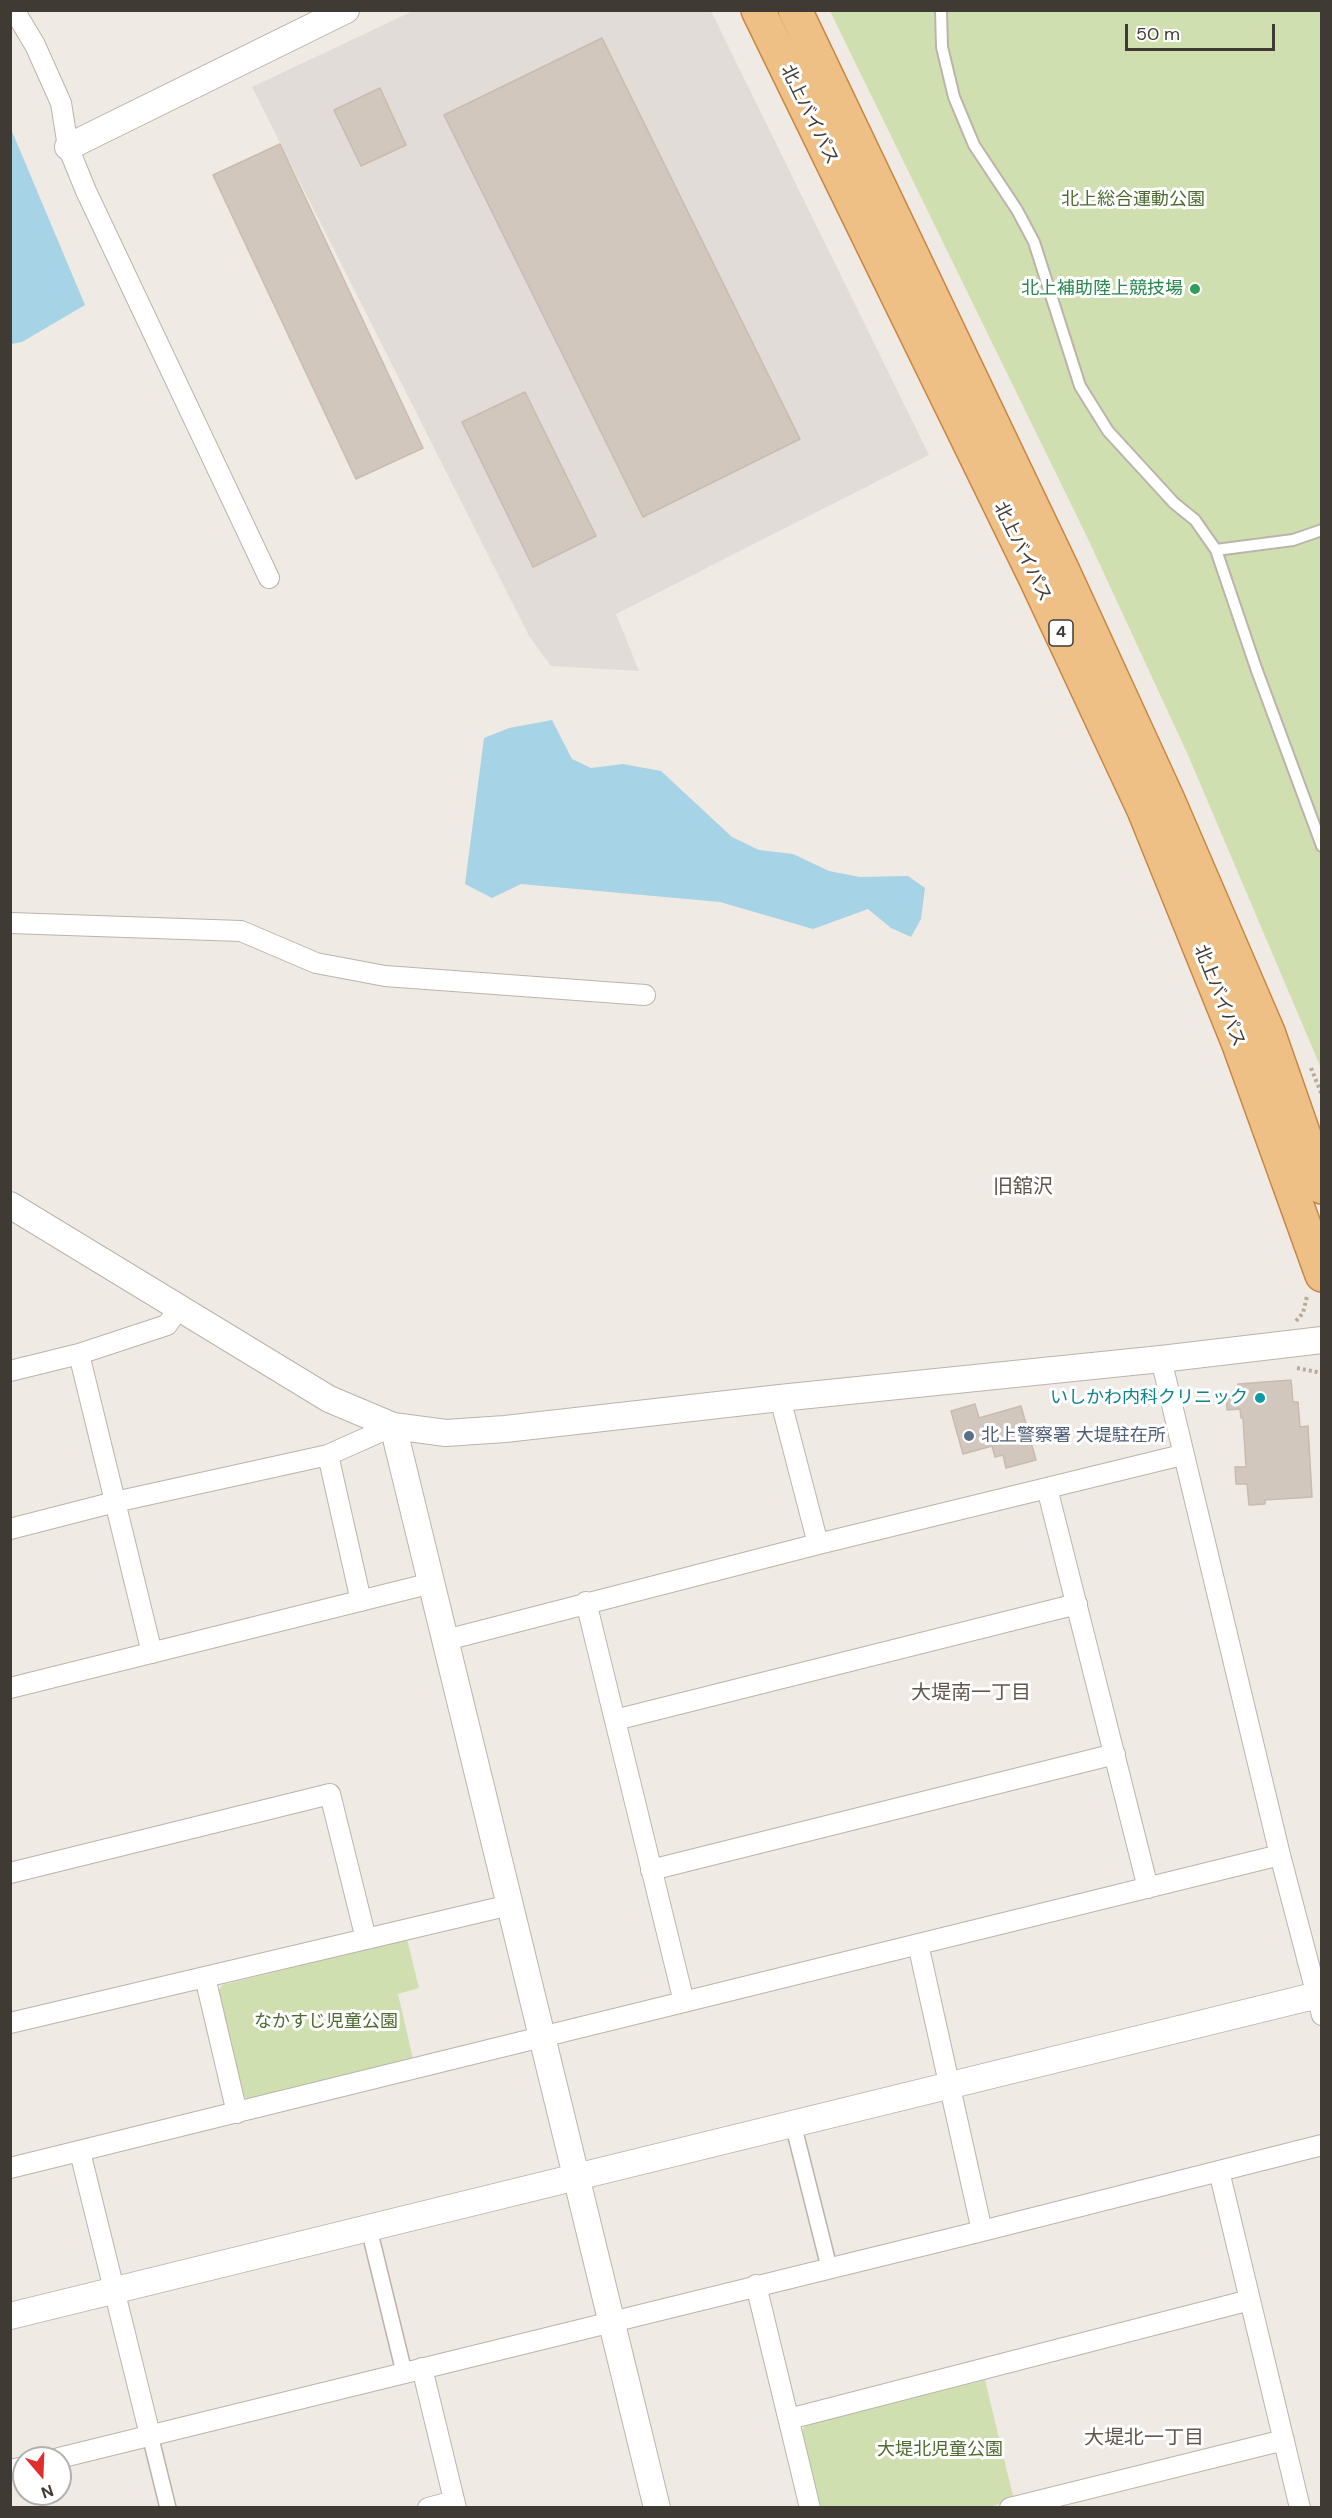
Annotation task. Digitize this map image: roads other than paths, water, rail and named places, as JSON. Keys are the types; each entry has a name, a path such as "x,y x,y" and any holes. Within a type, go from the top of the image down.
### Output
{"highway":[{"name":"北上バイパス","path":"758,10 1036,579 1144,810 1238,1042 1322,1275"},
{"name":"北上バイパス","path":"795,10 1062,568 1168,800 1268,1032 1322,1187"}],"street":[{"path":"14,10 35,45 61,103 68,147 86,191 270,578"},
{"path":"68,147 346,10"},
{"path":"10,923 241,932 316,963 385,976 645,995"},
{"path":"10,1205 329,1399 393,1426 446,1433 505,1429 1322,1340"},
{"path":"10,1371 80,1354 167,1325 179,1308"},
{"path":"80,1354 152,1653"},
{"path":"10,2316 949,2086 1320,2001 1280,1855 1182,1455 1161,1359"},
{"path":"780,1398 818,1544"},
{"path":"10,1529 115,1502 328,1455 393,1426"},
{"path":"393,1426 657,2508"},
{"path":"328,1455 361,1601"},
{"path":"446,1640 586,1602 1182,1455"},
{"path":"1047,1488 1148,1888"},
{"path":"10,1688 432,1583"},
{"path":"586,1602 684,2002"},
{"path":"615,1720 1077,1604"},
{"path":"651,1870 1115,1754"},
{"path":"10,1873 330,1794 366,1939"},
{"path":"10,2168 1280,1855"},
{"path":"10,2023 510,1905"},
{"path":"918,1944 982,2231"},
{"path":"205,1977 237,2113"},
{"path":"794,2124 829,2267"},
{"path":"72,2454 1322,2145"},
{"path":"80,2152 168,2508"},
{"path":"1219,2171 1300,2508"},
{"path":"369,2229 455,2504 428,2508"},
{"path":"756,2285 810,2508"},
{"path":"789,2419 1250,2300"},
{"path":"1010,2508 1284,2440"}],"lane":[{"path":"941,10 942,47 954,97 974,145 1017,210 1034,242 1080,386 1108,431 1174,503 1195,520 1216,550 1322,846"},
{"path":"1216,550 1293,540 1322,530"}],"water":[{"path":"11,129 85,305 22,342 11,344"},
{"path":"552,720 572,759 591,768 623,764 661,771 732,837 759,850 793,854 829,871 860,877 908,876 925,888 921,919 911,937 891,928 868,909 813,929 720,902 521,884 492,898 465,884 484,738 509,728"}],"place":[{"name":"北上補助陸上競技場","path":"1195,289"},
{"name":"いしかわ内科クリニック","path":"1260,1398"},
{"name":"北上警察署 大堤駐在所","path":"969,1436"}],"district":[{"name":"旧舘沢","path":"1023,1188"},
{"name":"大堤南一丁目","path":"971,1694"},
{"name":"大堤北一丁目","path":"1144,2439"}],"park label":[{"name":"北上総合運動公園","path":"1133,200"},
{"name":"なかすじ児童公園","path":"326,2022"},
{"name":"大堤北児童公園","path":"940,2450"}]}
